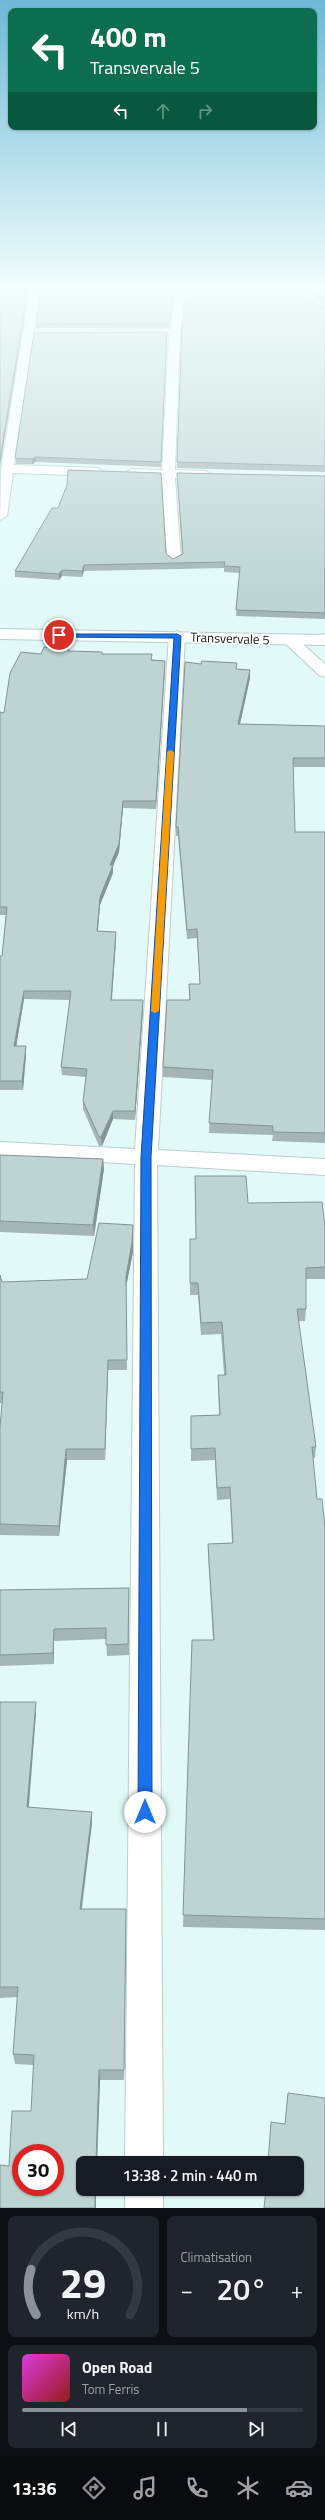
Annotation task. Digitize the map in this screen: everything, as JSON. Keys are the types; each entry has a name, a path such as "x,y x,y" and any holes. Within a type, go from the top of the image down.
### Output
{"street":[{"path":"0,516 5,464 20,392"},
{"path":"172,392 168,475 174,560"},
{"path":"5,464 168,475 215,475"},
{"name":"Transvervale 5","path":"0,634 177,636 322,641"},
{"path":"144,2156 146,1157 177,636"},
{"path":"292,641 325,672"},
{"path":"0,1149 325,1167"},
{"path":"144,2196 144,2208"}],"building":[{"path":"0,392 11,392 0,458"},
{"path":"25,392 164,392 161,462 36,457 32,459 15,458"},
{"path":"180,392 325,392 325,466 177,462"},
{"path":"68,470 161,473 166,554 173,559 183,554 177,473 325,476 325,613 236,610 240,567 224,566 225,562 84,565 82,571 62,570 59,574 15,571 52,508 58,508 67,485"},
{"path":"44,647 69,649 68,651 102,652 102,654 152,654 151,660 165,661 156,801 123,801 119,844 110,865 113,865 100,897 97,931 116,932 111,1000 143,1000 135,1111 113,1111 101,1137 99,1137 83,1101 87,1069 61,1067 71,991 24,991 14,1046 26,1046 22,1081 0,1081 0,956 2,956 7,907 0,907 0,712 4,713 10,673 21,652 41,654"},
{"path":"202,661 237,663 236,669 250,670 238,724 325,726 325,758 293,758 295,832 325,832 325,1133 273,1132 273,1126 209,1123 213,1070 163,1067 167,1000 190,1000 189,984 200,984 197,929 187,930 178,827 176,827 185,662 201,664"},
{"path":"0,1155 103,1159 93,1225 0,1221"},
{"path":"195,1176 246,1176 248,1203 322,1202 325,1226 325,1267 306,1268 306,1309 297,1309 316,1447 312,1447 317,1499 322,1499 325,1528 325,1919 183,1915 192,1640 214,1640 208,1544 233,1543 230,1487 217,1488 215,1448 191,1449 191,1416 220,1415 218,1375 226,1375 222,1322 201,1323 198,1283 190,1283 190,1239 196,1239"},
{"path":"99,1223 133,1225 132,1242 126,1277 127,1360 108,1360 105,1449 66,1449 59,1526 0,1524 0,1427 3,1392 0,1392 0,1275 2,1282 87,1279"},
{"path":"129,1588 128,1644 106,1645 106,1628 54,1629 53,1653 0,1655 0,1590"},
{"path":"0,1702 36,1702 27,1807 92,1812 80,1909 126,1909 124,2070 99,2070 96,2156 76,2156 76,2196 95,2196 95,2208 0,2208 0,2165 9,2166 12,2111 31,2111 34,2055 13,2054 18,1987 0,1987"},
{"path":"288,2093 325,2098 325,2208 264,2208 265,2196 304,2196 304,2156 269,2156 271,2122 285,2124"}],"slow traffic":[{"path":"155,1011 170,752"}],"route":[{"path":"59,635 177,636 146,1157 145,1812"}]}
